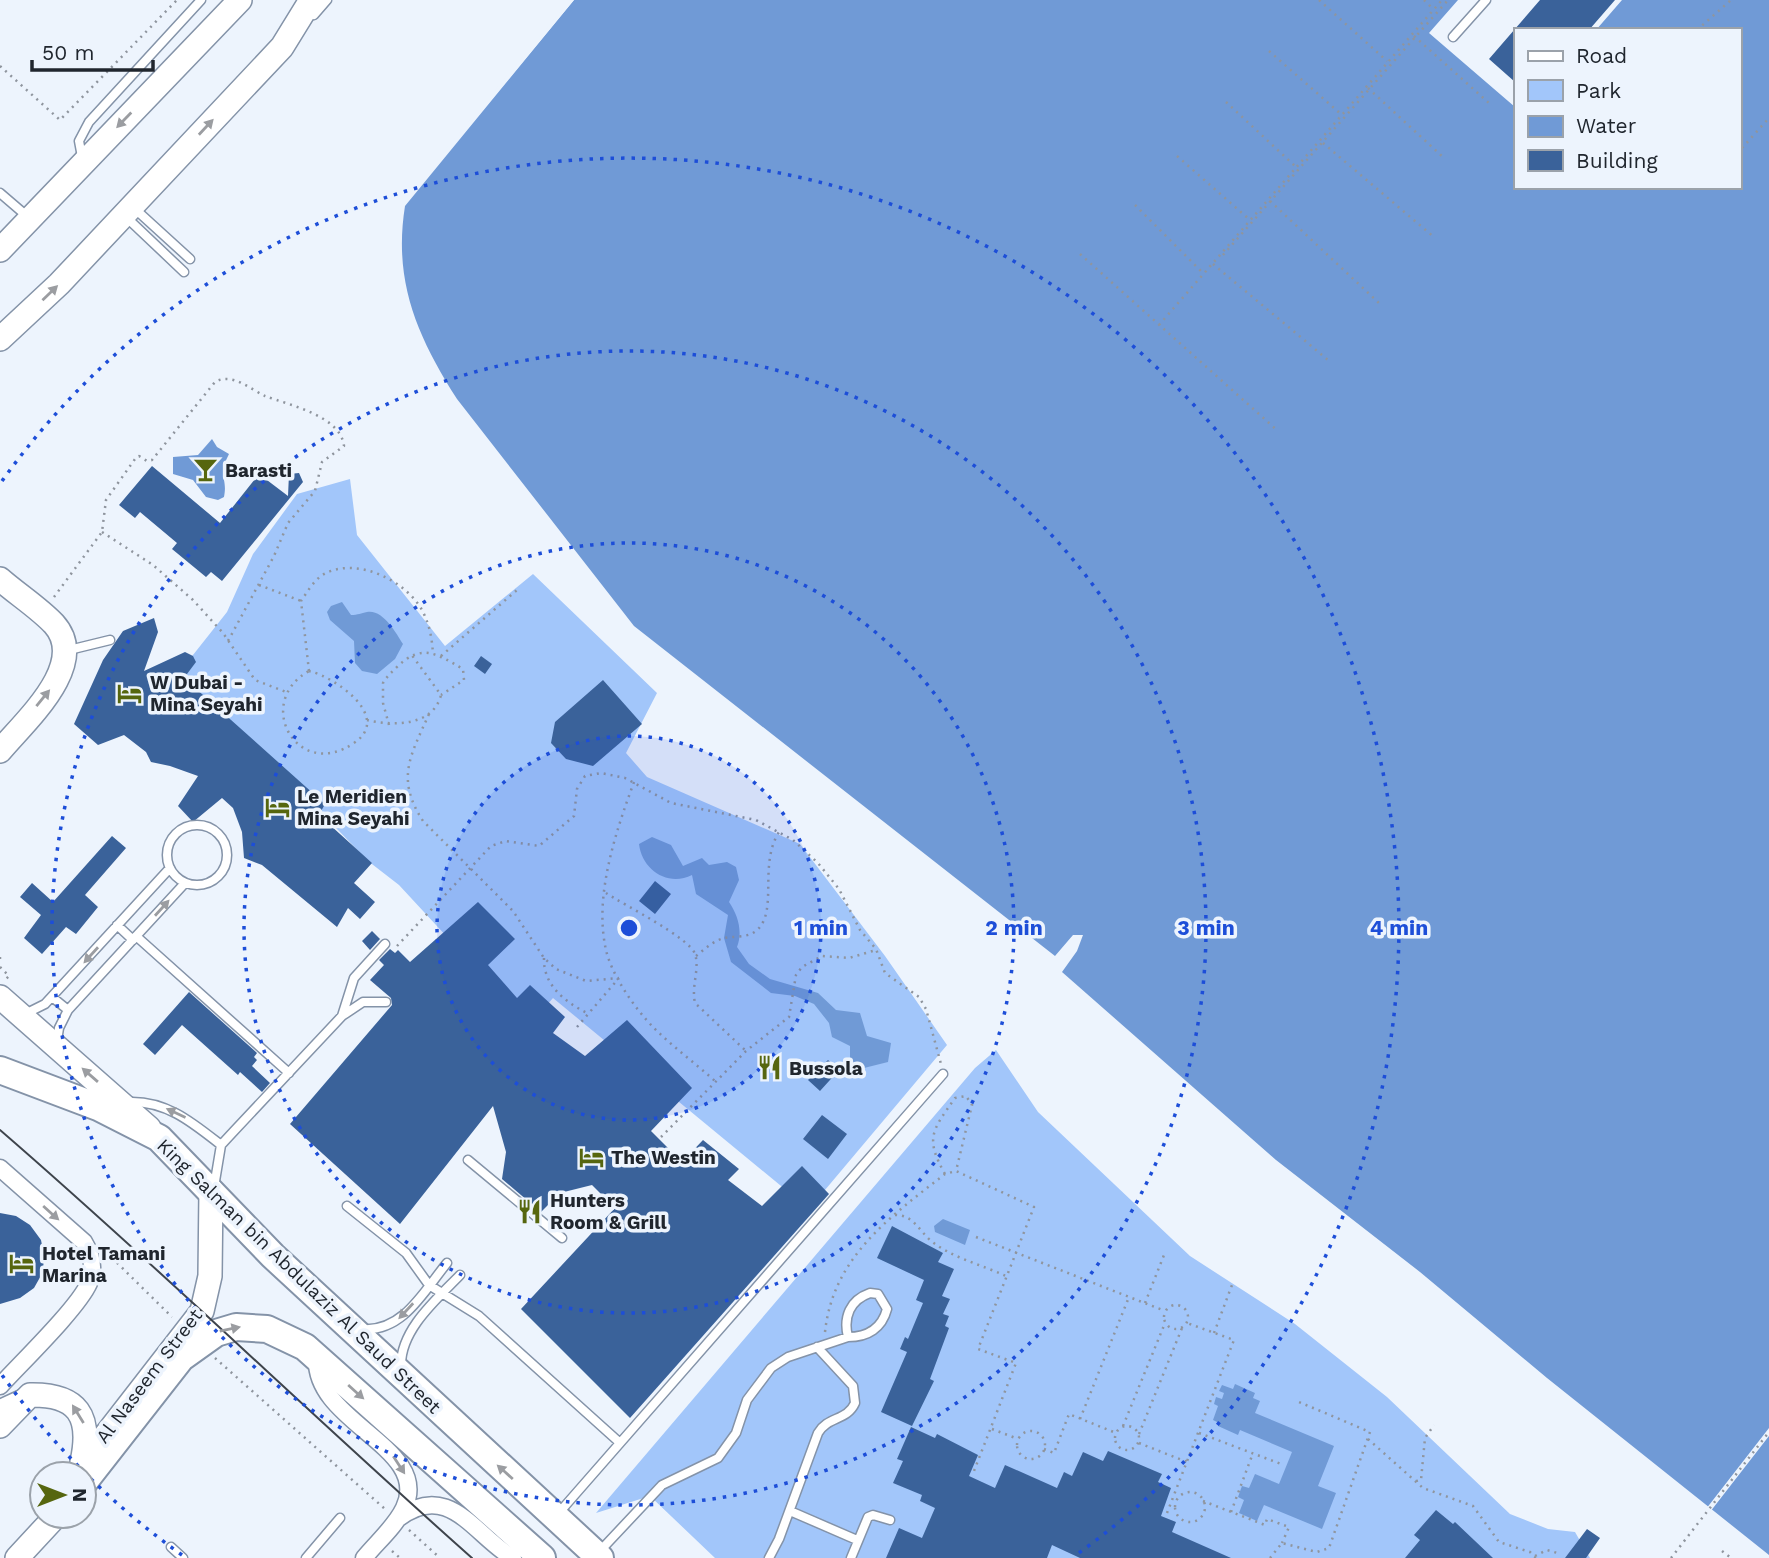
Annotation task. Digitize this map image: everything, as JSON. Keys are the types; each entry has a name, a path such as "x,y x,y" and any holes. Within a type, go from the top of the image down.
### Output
{"main road":[{"name":"King Salman bin Abdulaziz Al Saud Street","path":"0,1070 98,1107 159,1138 273,1256 598,1556"},
{"path":"94,1460 181,1358 216,1333 236,1327 267,1329 311,1352 542,1558"}],"street":[{"path":"0,250 240,0"},
{"path":"0,339 59,284 282,47 311,0"},
{"path":"0,751 59,677 65,651 60,633 41,614 5,587"},
{"path":"2,989 20,1015 159,1138"},
{"path":"0,1168 84,1242 92,1255 92,1269 82,1295 0,1386"},
{"name":"Al Naseem Street","path":"92,1460 202,1311 210,1276 215,1195"},
{"path":"311,1352 317,1379 328,1397 396,1458 402,1468 407,1478 407,1500 397,1520"},
{"path":"0,1408 30,1395 55,1394 78,1410 87,1439 84,1460"},
{"path":"0,1426 30,1395"},
{"path":"364,1558 397,1520 409,1510 427,1505 450,1508 513,1558"},
{"path":"17,1558 43,1530"}],"lane":[{"path":"83,162 79,141 89,122 201,0"},
{"path":"282,47 327,0"},
{"path":"1453,37 1486,0"},
{"path":"0,193 31,219"},
{"path":"128,210 190,259"},
{"path":"128,210 184,272"},
{"path":"65,651 110,640"},
{"path":"199,825 212,829 221,838 226,850 226,863 209,883 185,883 170,868 168,846 175,834 186,827 199,825"},
{"path":"20,1015 37,1010 52,998 170,868"},
{"path":"58,1047 59,1028 68,1010 185,883"},
{"path":"117,925 289,1073"},
{"path":"342,1016 354,978 385,944"},
{"path":"52,998 68,1010"},
{"path":"215,1195 214,1176 221,1146 342,1016 363,1002 386,1002"},
{"path":"555,1518 943,1074"},
{"path":"122,1103 148,1103 173,1111 221,1146"},
{"path":"468,1160 562,1238"},
{"path":"347,1206 406,1253 429,1285 441,1295 479,1316 620,1442"},
{"path":"349,1327 371,1330 395,1322 447,1263"},
{"path":"402,1375 402,1352 409,1335 460,1275"},
{"path":"598,1556 662,1485 718,1458 736,1433 747,1399 771,1368 788,1357 848,1337 866,1335 880,1325 887,1309 878,1294 870,1293 855,1302 846,1318 848,1337"},
{"path":"769,1558 790,1511 818,1433 830,1421 846,1416 855,1403 853,1386 821,1346"},
{"path":"790,1511 857,1539"},
{"path":"851,1558 867,1517 873,1514 890,1520"},
{"path":"306,1558 340,1518"},
{"path":"171,1547 183,1558"}],"path":[{"path":"0,66 60,120 177,0"},
{"path":"1319,0 1388,62"},
{"path":"1424,0 1433,9"},
{"path":"1159,325 1441,0"},
{"path":"1165,320 1448,0"},
{"path":"1699,28 1731,0"},
{"path":"1412,34 1490,104"},
{"path":"1269,51 1342,115"},
{"path":"1367,86 1445,159"},
{"path":"1226,102 1296,167"},
{"path":"1741,148 1769,118"},
{"path":"1320,140 1435,238"},
{"path":"1177,156 1250,220"},
{"path":"1268,199 1380,304"},
{"path":"1135,205 1203,274"},
{"path":"1080,254 1278,431"},
{"path":"1213,264 1328,360"},
{"path":"41,614 102,532 106,500 135,458 139,456 147,461 152,460 215,382 232,379 319,416 344,442 343,450 322,462 316,491 288,523 228,641"},
{"path":"102,532 153,565 193,600 228,641 256,680 287,692"},
{"path":"309,671 301,601 323,574 335,570 360,569 388,578 408,592 423,611 431,632 433,654"},
{"path":"258,585 301,601"},
{"path":"441,656 517,590"},
{"path":"411,654 441,695"},
{"path":"389,725 383,703 383,684 411,654 441,656 463,669 466,674 464,680 441,695 439,703 429,714 408,763 409,793 423,821 513,911 544,958 556,969 579,979 603,981 619,978"},
{"path":"309,671 327,676 359,703 367,720 359,739 341,752 331,755 313,753 296,744 286,728 282,710 287,692 297,678 309,671"},
{"path":"367,720 389,725 408,723 429,714"},
{"path":"385,944 388,940 396,947 491,846 498,842 514,841 532,847 545,842 574,816 577,789 585,776 601,773 634,782 671,803 756,820 780,831 806,851 829,875 860,930 876,949 885,973 910,988 926,1009 943,1074"},
{"path":"634,782 618,828 602,914 605,948 630,999 653,1028 715,1081"},
{"path":"696,956 724,938 752,934 765,920 768,909 767,862 780,831"},
{"path":"606,893 640,916 684,938 696,956 692,993 695,1003 746,1051"},
{"path":"661,1138 746,1051 789,1017 795,996 796,975 811,959 822,956 849,958 876,949"},
{"path":"544,958 543,970 556,991 587,1013"},
{"path":"0,967 9,976 2,989"},
{"path":"577,1027 619,978"},
{"path":"945,1174 933,1150 933,1131 955,1098 960,1095 970,1100 972,1105 956,1171"},
{"path":"821,1346 827,1315 843,1273 856,1251 893,1215 945,1174 956,1171 1034,1207 978,1349 1016,1363 974,1471"},
{"path":"893,1215 911,1219 932,1242 1006,1276"},
{"path":"976,1237 1165,1311"},
{"path":"1145,1303 1164,1255"},
{"path":"1214,1333 1232,1285"},
{"path":"1080,1419 1129,1297"},
{"path":"1176,1304 1182,1306 1187,1310 1187,1323 1182,1328 1139,1434 1139,1443 1132,1450 1122,1450 1116,1443 1116,1433 1123,1426 1165,1323 1165,1311 1176,1304"},
{"path":"1165,1323 1170,1328 1182,1328"},
{"path":"1167,1513 1174,1501 1234,1340 1187,1323"},
{"path":"207,1350 440,1558"},
{"path":"1282,1543 1317,1552 1329,1548 1370,1432 1299,1402"},
{"path":"1044,1450 1054,1453 1069,1414 1116,1433"},
{"path":"1414,1482 1421,1480 1425,1438 1434,1425"},
{"path":"1123,1426 1132,1427 1139,1434"},
{"path":"991,1428 1018,1439"},
{"path":"1025,1432 1036,1432 1044,1439 1044,1450 1037,1458 1026,1458 1018,1450 1018,1439 1025,1432"},
{"path":"1671,1558 1769,1432"},
{"path":"1198,1433 1281,1464"},
{"path":"1367,1438 1414,1482 1432,1492 1473,1506 1499,1542 1536,1557 1547,1550 1561,1554"},
{"path":"1139,1443 1187,1462"},
{"path":"1231,1512 1253,1453"},
{"path":"1174,1501 1189,1492 1203,1501 1265,1525 1267,1519 1289,1527 1282,1543 1270,1558"},
{"path":"1174,1501 1180,1518 1191,1522 1204,1512 1203,1501"},
{"path":"1722,1551 1731,1558"}],"green space":[{"path":"350,479 357,535 445,646 533,574 657,693 626,753 647,777 800,844 885,956 947,1045 809,1209 553,998 517,1039 473,965 399,885 368,861 174,679 227,612 253,554 297,494"},
{"path":"996,1050 1038,1112 1190,1256 1295,1324 1387,1397 1510,1514 1548,1529 1575,1532 1590,1558 715,1558 650,1496 596,1513 975,1068"}],"water":[{"path":"574,0 1769,0 1769,1555 1547,1378 1420,1272 1276,1160 1062,972 1077,951 1083,935 1073,935 1055,956 634,626 457,399 443,376 430,353 412,307 402,259 405,206"},
{"path":"212,439 217,447 229,454 223,472 224,497 218,500 206,497 193,480 173,474 173,457 198,455"},
{"path":"342,602 351,615 373,612 384,618 403,644 395,659 377,674 362,671 355,663 354,641 330,620 327,612 331,606"},
{"path":"652,837 671,845 683,866 702,858 709,865 727,862 736,867 739,880 729,902 739,924 737,947 749,964 770,979 818,993 836,1010 860,1013 867,1036 891,1043 888,1062 856,1070 850,1060 850,1046 832,1037 829,1023 814,1004 795,996 771,993 731,962 724,938 728,915 696,894 692,875 674,879 665,877 645,862 639,844"},
{"path":"943,1219 970,1230 965,1245 935,1232 934,1226"},
{"path":"1235,1384 1255,1393 1253,1398 1260,1401 1255,1413 1334,1446 1318,1486 1336,1493 1322,1529 1264,1505 1257,1521 1239,1513 1244,1500 1238,1497 1242,1486 1249,1488 1255,1474 1279,1484 1292,1452 1240,1430 1238,1435 1218,1426 1219,1423 1213,1420 1218,1406 1214,1404 1216,1397 1222,1399 1224,1393 1219,1391 1222,1385 1233,1389"}],"pier":[{"path":"570,0 574,0 401,209 447,147"},
{"path":"1458,0 1622,0 1598,28 1514,28 1514,106 1429,33"},
{"path":"1769,1428 1769,1436 1710,1512 1706,1509"}],"building":[{"path":"1540,0 1615,0 1591,28 1516,28"},
{"path":"1514,30 1514,81 1489,59"},
{"path":"152,466 220,523 259,474 288,496 289,474 299,473 303,482 222,581 211,572 206,577 172,549 177,543 140,512 135,518 119,505"},
{"name":"Le Meridien Mina Seyahi","path":"154,618 158,632 144,671 185,652 193,656 196,662 184,678 325,804 319,815 372,863 354,883 375,902 360,919 348,908 337,927 262,865 244,858 242,832 233,808 222,798 193,822 178,806 198,776 151,762 146,752 124,735 98,745 74,724 103,660 123,631"},
{"path":"481,656 492,664 485,674 474,666"},
{"path":"603,680 642,724 593,766 566,759 551,743 555,722"},
{"path":"112,836 126,848 85,895 98,907 76,934 66,927 42,954 24,938 41,915 20,897 32,883 53,902"},
{"path":"655,881 671,894 655,914 639,901"},
{"name":"The Westin","path":"478,902 515,939 488,965 517,998 530,985 565,1017 553,1033 585,1056 627,1020 692,1088 651,1131 682,1162 703,1140 739,1169 728,1180 762,1206 802,1166 829,1194 630,1418 521,1309 615,1208 592,1185 560,1193 541,1212 502,1179 506,1152 493,1106 400,1224 290,1124 392,1005 391,998 370,980 384,965 379,960 390,949 395,953 398,950 410,962"},
{"path":"372,931 380,939 370,950 362,941"},
{"path":"189,992 257,1053 254,1057 257,1060 252,1066 270,1083 262,1092 240,1072 238,1075 182,1025 155,1055 143,1044"},
{"path":"828,1060 839,1070 820,1091 808,1080"},
{"path":"822,1115 847,1134 828,1159 803,1139"},
{"name":"Hotel Tamani Marina","path":"0,1213 16,1216 30,1225 41,1240 44,1255 43,1272 34,1288 20,1298 0,1304"},
{"path":"892,1226 943,1253 938,1262 954,1269 942,1296 950,1299 943,1314 949,1316 945,1326 949,1328 930,1379 934,1381 912,1426 881,1412 907,1352 900,1349 905,1337 908,1339 923,1303 916,1300 924,1280 877,1258"},
{"path":"911,1427 935,1438 937,1434 978,1455 969,1476 995,1488 1005,1465 1057,1488 1064,1472 1072,1476 1083,1452 1103,1461 1108,1451 1162,1474 1158,1482 1171,1488 1161,1516 1176,1522 1172,1532 1231,1558 1080,1558 1052,1545 1047,1558 886,1558 899,1528 922,1538 935,1508 920,1501 922,1495 893,1483 903,1461 897,1459"},
{"path":"1436,1510 1453,1524 1455,1522 1493,1558 1405,1558 1420,1540 1414,1535"},
{"path":"1587,1529 1600,1538 1586,1558 1565,1558"}],"tram line":[{"path":"0,1130 472,1558"}],"place":[{"name":"Barasti","path":"205,470"},
{"name":"W Dubai - Mina Seyahi","path":"130,693"},
{"name":"Le Meridien Mina Seyahi","path":"277,807"},
{"name":"Bussola","path":"769,1068"},
{"name":"The Westin","path":"591,1157"},
{"name":"Hunters Room & Grill","path":"530,1211"},
{"name":"Hotel Tamani Marina","path":"22,1264"}]}
